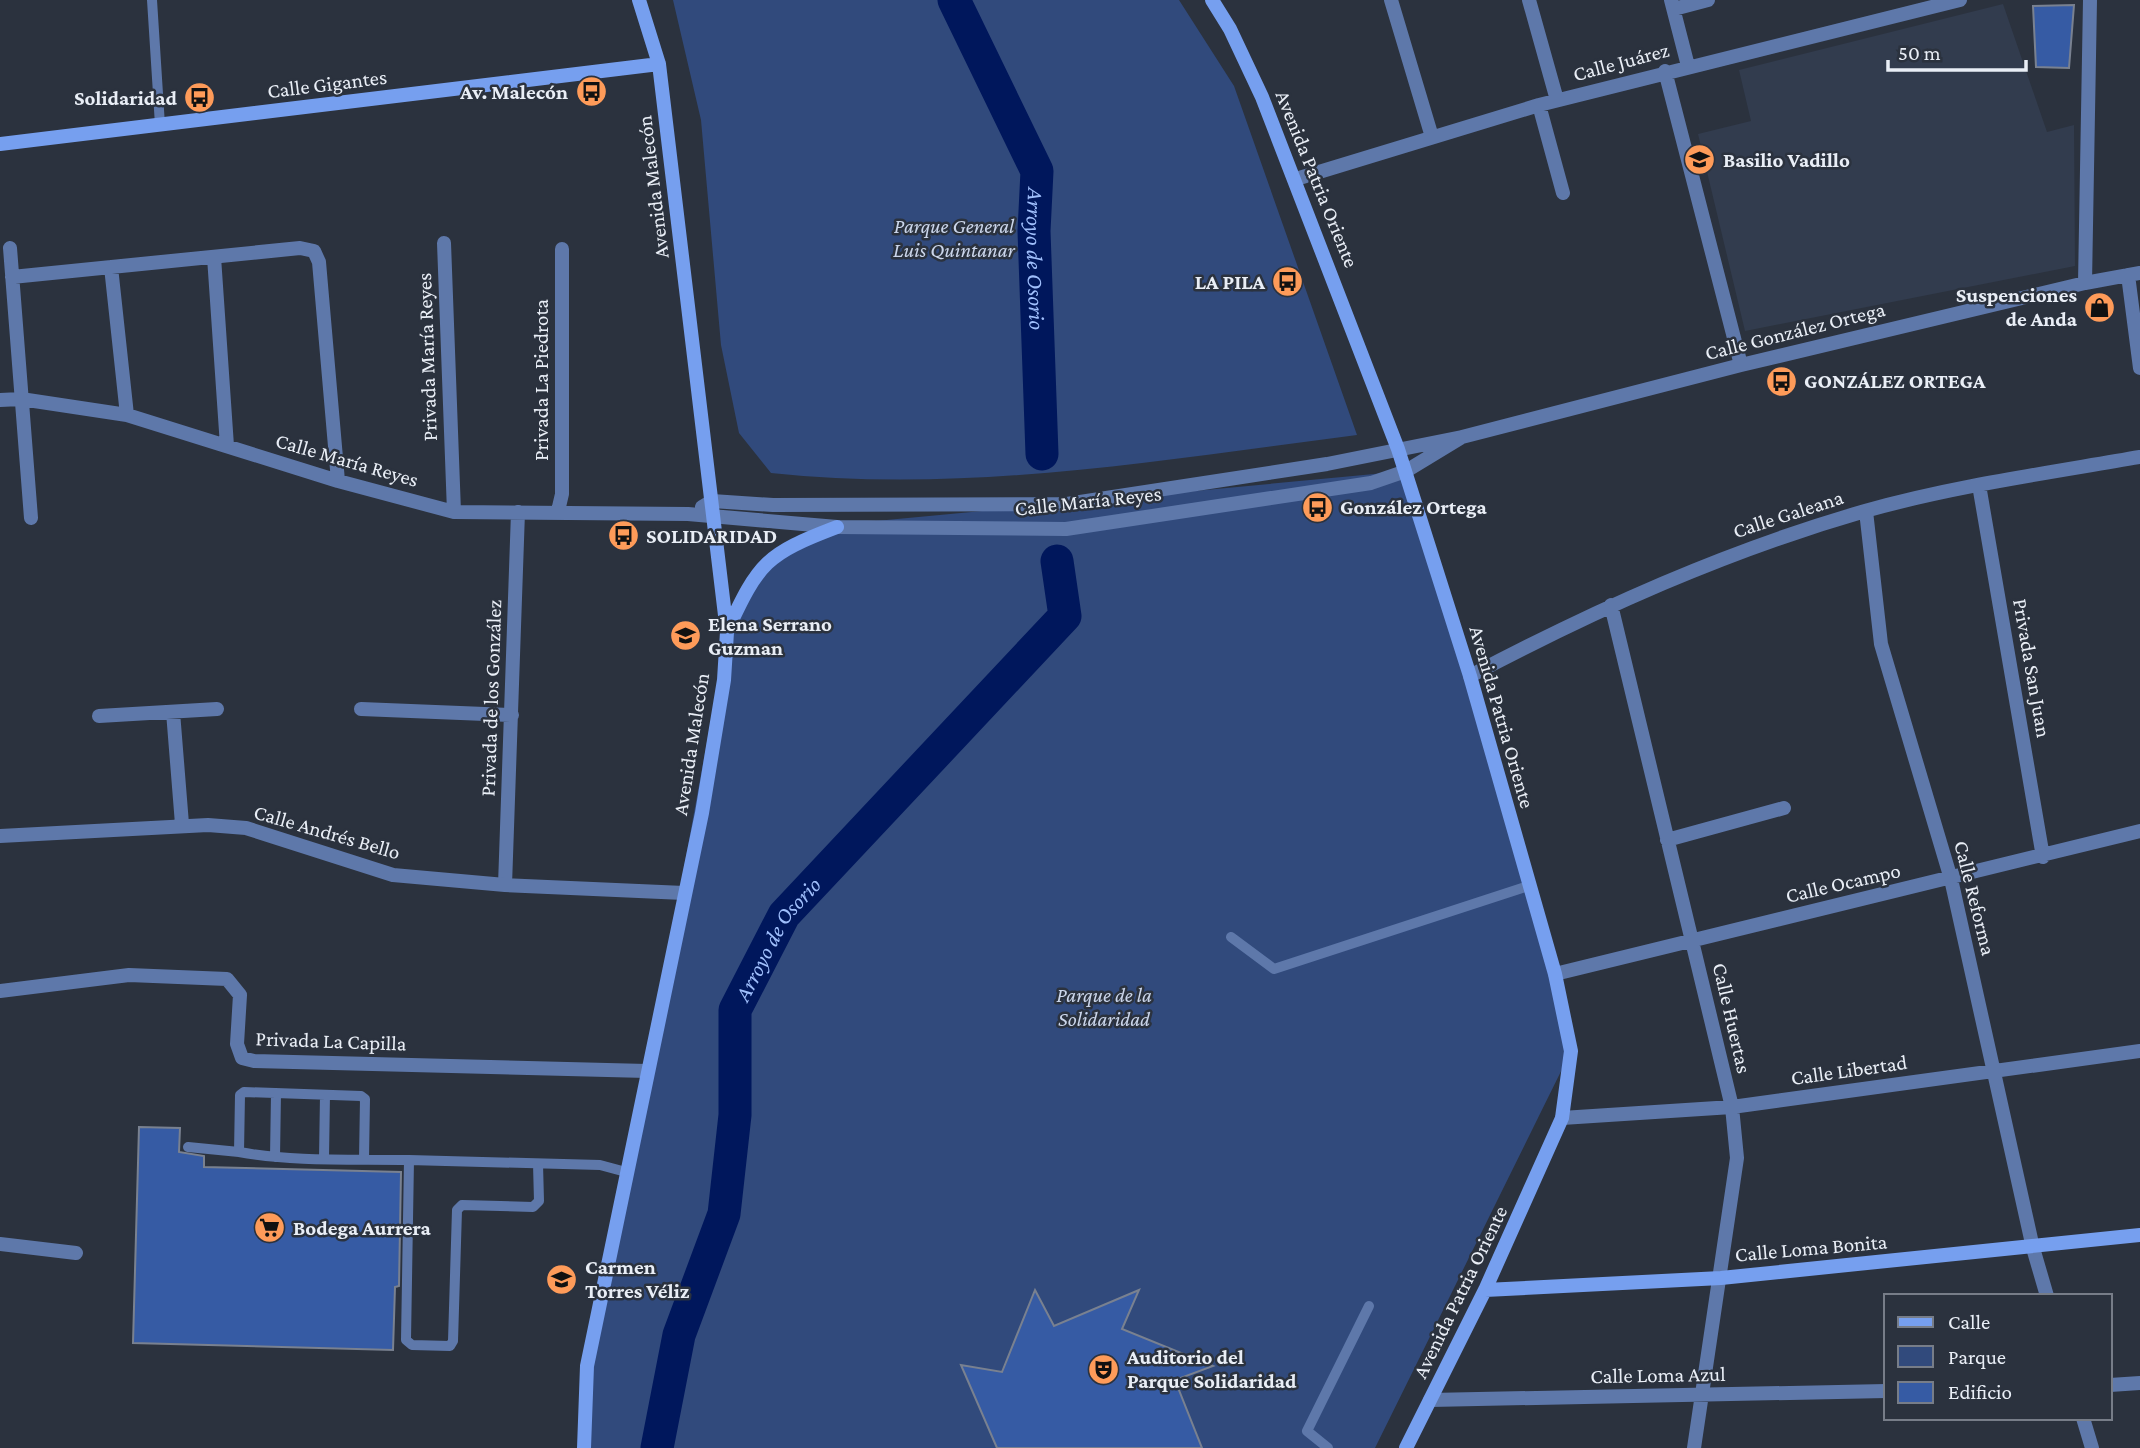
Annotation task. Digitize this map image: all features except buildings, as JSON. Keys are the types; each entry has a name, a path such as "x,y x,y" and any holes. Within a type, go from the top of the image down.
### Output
{"street":[{"name":"Avenida Malecón","path":"584,1448 587,1366 702,813 724,680 727,632 659,64 639,0"},
{"name":"Avenida Patria Oriente","path":"1212,0 1230,29 1262,97 1296,179 1406,471 1469,676 1555,974 1572,1051 1562,1118 1485,1290 1406,1448"},
{"path":"1391,0 1432,137"},
{"path":"1528,0 1557,100"},
{"path":"1688,66 1673,5 1708,0"},
{"name":"Calle Juárez","path":"1296,179 1557,100 1665,71 1960,0"},
{"path":"2085,283 2090,0"},
{"name":"Calle Gigantes","path":"0,144 659,64"},
{"path":"1665,71 1741,365"},
{"path":"1539,105 1563,193"},
{"name":"Privada María Reyes","path":"444,243 454,512"},
{"path":"9,248 31,518"},
{"path":"12,278 300,248 314,251 319,261 338,481"},
{"name":"Privada La Piedrota","path":"558,511 562,494 562,249"},
{"path":"214,257 227,446"},
{"path":"111,267 127,415"},
{"path":"2134,274 2140,368"},
{"name":"Calle González Ortega","path":"1398,449 1462,437 1741,365 2085,283 2134,274"},
{"name":"Calle María Reyes","path":"0,400 21,399 127,415 338,481 454,512 688,514 713,509 773,505 1067,504 1327,464 1398,449"},
{"name":"Calle González Ortega","path":"1406,471 1462,437"},
{"name":"Calle Galeana","path":"1469,676 1611,605 1727,556 1866,511 1979,485 2140,457"},
{"name":"Calle María Reyes","path":"713,509 837,527 1066,529 1343,488 1371,483 1406,471"},
{"name":"Privada San Juan","path":"1979,485 2043,857"},
{"name":"Calle Reforma","path":"1866,511 1881,644 1951,879 2033,1248 2046,1294"},
{"name":"Privada de los González","path":"505,886 518,512"},
{"path":"727,632 744,595 766,561 792,544 837,527"},
{"name":"Calle Huertas","path":"1611,605 1732,1107 1737,1158 1694,1448"},
{"path":"99,716 217,709"},
{"path":"361,709 512,715"},
{"path":"173,712 182,824"},
{"path":"1667,840 1784,808"},
{"name":"Calle Andrés Bello","path":"0,836 182,824 246,828 393,875 505,886 684,893"},
{"name":"Calle Ocampo","path":"1555,974 2043,857 2140,831"},
{"name":"Privada La Capilla","path":"0,991 129,975 227,979 236,986 240,995 237,1044 242,1058 647,1071"},
{"name":"Calle Libertad","path":"1562,1118 1732,1107 2140,1051"},
{"name":"Calle Loma Bonita","path":"1485,1290 1721,1278 2140,1235"},
{"path":"0,1244 76,1253"},
{"path":"2112,1385 2140,1384"},
{"name":"Calle Loma Azul","path":"1430,1400 1884,1391"},
{"path":"2084,1420 2092,1448"}],"lane":[{"path":"152,0 160,125"},
{"path":"1231,937 1274,969 1528,886"},
{"path":"239,1152 240,1095 244,1092 361,1096 365,1099 364,1159"},
{"path":"275,1157 276,1093"},
{"path":"324,1158 325,1095"},
{"path":"188,1147 275,1157 600,1165 626,1172"},
{"path":"409,1160 406,1340 412,1345 437,1346 450,1346 453,1340 457,1210 462,1205 533,1207 539,1201 538,1164"},
{"path":"1328,1448 1307,1431 1369,1307"}],"shaded area":[{"path":"2003,4 2047,132 2074,125 2075,266 1745,331 1698,134 1751,121 1739,70"}],"green space":[{"name":"Parque General Luis Quintanar","path":"673,0 1179,0 1234,86 1357,435 1138,464 991,477 844,478 771,473 739,433 721,345 701,120"},
{"name":"Parque de la Solidaridad","path":"1406,471 1571,1051 1375,1448 590,1448 586,1404 727,632 766,561 823,526"}],"waterway":[{"name":"Arroyo de Osorio","path":"954,0 1037,171 1034,231 1042,454"},
{"name":"Arroyo de Osorio","path":"657,1448 679,1335 724,1214 735,1115 735,1010 784,915 1065,616 1057,561"}],"place":[{"name":"Av. Malecón","path":"591,92"},
{"name":"Solidaridad","path":"200,98"},
{"name":"Basilio Vadillo","path":"1700,160"},
{"name":"LA PILA","path":"1288,282"},
{"name":"Suspenciones de Anda","path":"2100,307"},
{"name":"GONZÁLEZ ORTEGA","path":"1781,381"},
{"name":"González Ortega","path":"1317,507"},
{"name":"SOLIDARIDAD","path":"623,536"},
{"name":"Elena Serrano Guzman","path":"685,636"},
{"name":"Bodega Aurrera","path":"270,1228"},
{"name":"Carmen Torres Véliz","path":"562,1279"},
{"name":"Auditorio del Parque Solidaridad","path":"1104,1369"}]}
